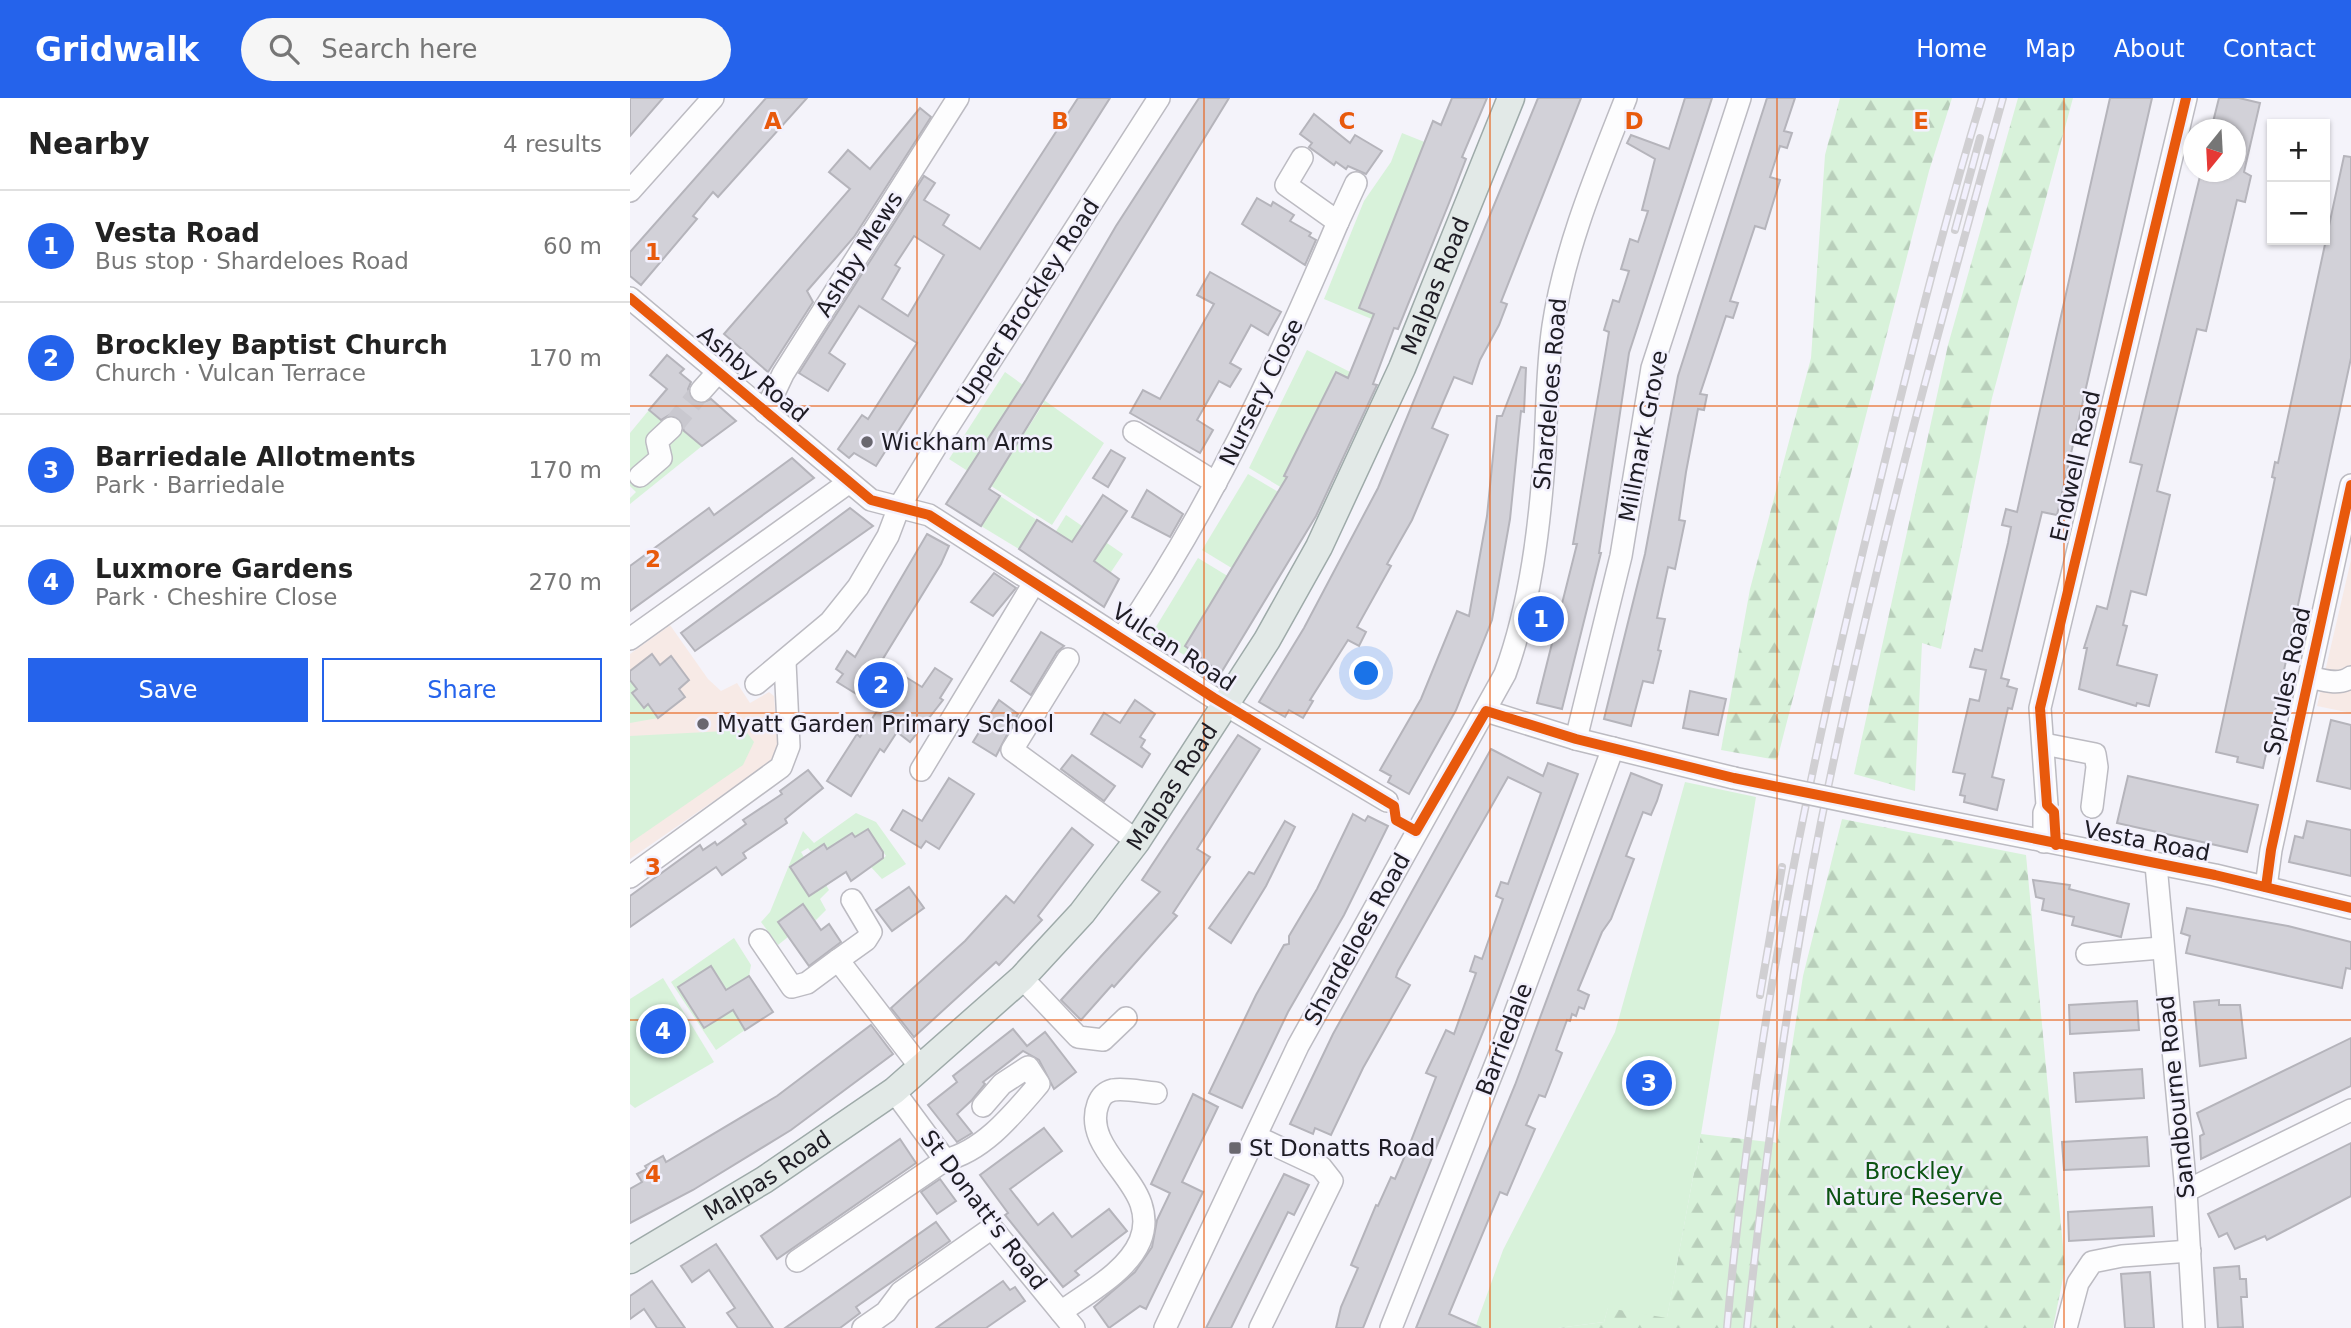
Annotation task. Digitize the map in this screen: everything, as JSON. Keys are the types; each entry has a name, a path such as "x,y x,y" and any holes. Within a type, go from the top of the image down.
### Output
{"main road":[{"name":"Malpas Road","path":"630,1260 764,1180 894,1091 1022,978 1082,913 1137,841 1226,705 1319,547 1371,442 1511,98"}],"street":[{"path":"630,191 713,98"},
{"name":"Ashby Mews","path":"765,412 783,374 958,98"},
{"name":"Upper Brockley Road","path":"756,684 830,622 858,587 888,536 899,507 1158,98"},
{"name":"Shardeloes Road","path":"1165,1328 1298,1046 1486,711 1513,650 1529,581 1538,523 1550,355 1560,288 1580,217 1626,98"},
{"name":"Millmark Grove","path":"1576,740 1621,556 1652,368 1740,98"},
{"name":"Endwell Road","path":"2044,842 2043,813 2047,805 2040,708 2186,98"},
{"path":"1302,158 1286,185 1338,222"},
{"name":"Nursery Close","path":"1122,638 1163,578 1216,483 1293,328 1356,183"},
{"name":"Ashby Road","path":"630,298 848,483"},
{"path":"701,391 717,373"},
{"path":"640,477 661,458 657,440 671,428"},
{"path":"1134,432 1216,483"},
{"path":"630,639 848,483 871,500 899,507"},
{"name":"Sprules Road","path":"2266,887 2309,677 2346,530 2351,485"},
{"name":"Vulcan Road","path":"899,507 929,515 1226,705 1387,801"},
{"path":"922,771 1034,583"},
{"path":"1068,659 1012,750 1137,841"},
{"path":"630,877 780,767 789,746 785,662"},
{"path":"2309,677 2346,681 2351,677"},
{"name":"Vesta Road","path":"1486,711 1576,740 1734,778 2266,887 2351,908"},
{"path":"2044,744 2095,754 2097,767 2092,807"},
{"name":"Barriedale","path":"1391,1328 1504,1043 1612,748"},
{"name":"Sandbourne Road","path":"2155,865 2186,1191 2194,1328"},
{"path":"760,940 792,986 807,983 866,940 871,932 852,900"},
{"path":"2087,954 2161,948"},
{"path":"838,960 921,1068"},
{"path":"1022,978 1078,1037 1103,1040 1126,1018"},
{"path":"797,1261 945,1160 961,1156 982,1142 1040,1084 1028,1068 1002,1084 983,1105"},
{"path":"1068,1320 1127,1262 1140,1241 1145,1223 1134,1188 1105,1147 1096,1128 1099,1100 1104,1093 1113,1090 1156,1093"},
{"name":"St Donatt's Road","path":"894,1091 945,1160"},
{"path":"2186,1191 2351,1110"},
{"path":"1257,1137 1321,1167 1332,1181 1260,1328"},
{"name":"St Donatt's Road","path":"863,1328 886,1312 901,1292 992,1228 1068,1320"},
{"path":"2066,1328 2078,1283 2092,1262 2122,1256 2190,1251"}],"shaded area":[{"path":"2351,560 2351,713 2317,706"},
{"name":"Myatt Garden Primary School","path":"670,625 708,679 721,691 737,683 750,703 769,692 774,696 778,745 773,760 630,859 630,654"}],"green space":[{"path":"1840,98 1952,98 1929,171 1777,760 1721,750 1750,589 1811,358 1825,155"},
{"path":"2018,98 2073,98 1992,398 1941,649 1922,643 1915,791 1854,774 1948,345"},
{"path":"1402,133 1442,149 1423,147 1419,156 1394,271 1376,265 1369,282 1383,298 1366,291 1359,308 1376,315 1374,320 1324,299 1364,201 1391,162"},
{"path":"1307,350 1356,375 1353,381 1335,372 1326,391 1343,400 1320,402 1312,419 1329,427 1306,431 1297,450 1314,458 1309,467 1292,459 1284,475 1301,484 1317,509 1249,468"},
{"path":"1005,372 1104,443 1052,525 949,459","holes":["1022,388 1044,403 994,480"]},
{"path":"649,410 674,430 679,427 702,446 630,504 630,498 636,492 630,486 630,433"},
{"path":"1248,474 1295,502 1248,578 1202,550"},
{"path":"1000,496 1037,520 1019,549 981,526"},
{"path":"1066,515 1123,554 1105,581 1050,541"},
{"path":"1198,558 1244,586 1195,630 1185,645 1202,656 1200,660 1221,673 1219,676 1151,635"},
{"path":"630,680 637,689 632,693 643,707 648,704 658,718 630,723"},
{"path":"745,730 754,742 743,765 630,843 630,736"},
{"path":"1685,782 1756,797 1701,1134 1667,1318 1608,1308 1604,1322 1558,1328 1475,1328 1503,1250 1615,1032"},
{"path":"856,813 876,822 906,864 882,879 871,867 886,856 868,830 855,837 852,833 833,853 824,844 811,852 808,848 801,852 804,857 790,868 809,896 826,885 829,890 820,899 826,910 815,921 803,904 778,921 788,937 778,945 761,922 770,912 803,831 814,843"},
{"name":"Brockley Nature Reserve","path":"1842,819 2026,855 2065,1268 2053,1328 1558,1328 1604,1322 1608,1307 1667,1317 1701,1134 1777,1143 1803,976"},
{"path":"734,938 751,965 749,976 710,1000 722,984 711,966 678,987 733,1010 745,1030 716,1050 671,982"},
{"path":"663,978 714,1062 635,1108 630,1104 630,999"}],"building":[{"path":"630,98 663,98 630,136"},
{"path":"766,98 807,98 718,197 713,192 693,216 697,219 641,285 630,276 630,252"},
{"path":"1078,98 1110,98 876,466 854,453 849,458 838,449 862,415 868,419 917,343 859,306 829,353 845,364 828,391 799,373 924,176 935,183 924,200 949,215 943,225 980,249","holes":["914,236 944,255 908,316 882,299 900,268 895,265"]},
{"path":"1199,98 1229,98 989,489 1000,496 981,526 946,504 1026,380 1116,226"},
{"path":"1452,98 1487,98 1462,157 1466,159 1449,203 1398,329 1394,328 1373,384 1377,385 1316,516 1221,673 1185,646 1287,477 1284,476 1336,372 1348,378 1374,314 1359,308 1433,121 1441,125"},
{"path":"1538,98 1581,98 1501,302 1507,304 1499,325 1480,360 1472,384 1454,377 1432,428 1448,435 1412,520 1387,564 1391,566 1357,627 1366,632 1359,646 1348,640 1310,700 1313,701 1303,718 1289,710 1285,717 1259,702 1304,628 1378,488"},
{"path":"1685,98 1712,98 1629,353 1601,553 1562,709 1537,703 1577,544 1573,544 1609,332 1604,330 1613,300 1619,302 1629,271 1621,269 1630,239 1638,242 1648,211 1642,210 1655,159 1627,143 1631,135 1669,149"},
{"path":"1767,98 1795,98 1784,131 1792,133 1787,148 1780,146 1770,177 1780,180 1765,229 1755,226 1730,301 1738,303 1733,318 1726,316 1700,394 1707,395 1704,410 1698,409 1686,472 1679,520 1685,521 1675,569 1668,567 1657,618 1665,619 1658,650 1661,651 1653,683 1643,681 1631,726 1604,719 1645,554 1678,376"},
{"path":"2110,98 2152,98 2057,515 2042,512 2001,678 2009,680 2007,686 2017,689 2012,709 2008,708 1992,777 2004,780 1997,810 1964,802 1965,796 1960,795 1965,774 1953,772 1970,699 1979,701 1986,670 1970,667 1975,649 1982,651 2008,543 2011,527 2002,525 2006,509 2017,512"},
{"path":"2219,98 2239,98 2260,103 2246,163 2246,119 2214,119"},
{"path":"920,108 931,117 854,237 807,291 813,302 768,372 724,334 850,189 829,172 848,150 870,169"},
{"path":"1314,114 1350,143 1355,135 1382,151 1366,174 1348,166 1346,169 1336,162 1334,165 1309,147 1312,143 1300,134"},
{"path":"2344,156 2351,157 2351,358 2263,768 2237,762 2238,757 2216,752 2273,488 2275,462 2278,463 2325,245 2330,245 2330,221"},
{"path":"2246,173 2251,176 2245,202 2237,200 2206,331 2197,329 2157,491 2170,495 2146,595 2131,591 2123,625 2127,626 2117,665 2157,675 2149,706 2137,703 2136,706 2079,689 2087,648 2084,648 2097,606 2107,609 2142,465 2130,462 2199,182 2246,182"},
{"path":"1257,198 1271,206 1273,202 1294,215 1290,221 1311,233 1309,236 1316,240 1305,265 1242,224"},
{"path":"1210,272 1281,312 1268,335 1251,325 1230,363 1241,369 1230,387 1219,381 1197,420 1213,430 1200,453 1130,413 1143,390 1160,399 1214,304 1197,295"},
{"path":"667,355 684,369 680,373 691,382 688,389 692,400 699,404 711,399 736,421 702,446 684,431 680,419 669,415 661,420 649,410 667,389 650,375"},
{"path":"1521,367 1526,368 1524,412 1521,411 1510,519 1492,620 1456,710 1409,794 1388,782 1391,776 1380,770 1421,699 1457,611 1469,616 1487,516 1497,416 1502,416"},
{"path":"1111,450 1125,458 1108,487 1093,478"},
{"path":"792,458 814,478 630,611 630,566 709,508 714,515"},
{"path":"1147,490 1183,514 1170,537 1132,517"},
{"path":"1103,495 1127,511 1094,561 1119,579 1104,607 1019,549 1037,520 1072,542"},
{"path":"850,508 873,526 695,651 681,633"},
{"path":"927,534 949,546 941,564 881,662 922,687 935,668 952,679 940,698 943,700 910,742 897,732 884,752 880,749 851,796 827,781 857,734 860,737 879,708 837,682 843,674 836,669 847,651 855,657"},
{"path":"994,573 1016,588 993,616 971,602"},
{"path":"1041,632 1064,646 1057,652 1031,695 1011,681"},
{"path":"652,654 660,665 671,656 689,680 679,689 685,697 658,718 648,704 644,708 632,693 637,689 630,680 630,671"},
{"path":"1690,691 1726,699 1718,735 1683,728"},
{"path":"999,700 1018,714 996,756 973,742"},
{"path":"1135,700 1155,714 1140,737 1145,740 1141,747 1150,754 1142,767 1091,734 1104,713 1120,723"},
{"path":"2331,720 2351,725 2351,789 2317,781"},
{"path":"1238,735 1260,749 1197,849 1210,857 1173,913 1177,916 1081,1020 1061,1000 1160,892 1142,880"},
{"path":"1491,749 1543,776 1548,763 1578,774 1485,1027 1363,1328 1336,1328 1341,1307 1358,1268 1351,1265 1376,1205 1378,1206 1391,1177 1395,1179 1407,1151 1436,1077 1426,1073 1446,1030 1454,1034 1476,973 1470,971 1475,956 1482,959 1503,899 1496,896 1501,882 1508,884 1541,793 1508,777 1398,971 1396,977 1410,985 1363,1068 1331,1135 1315,1128 1313,1134 1290,1124 1333,1034"},
{"path":"1072,755 1115,786 1104,801 1061,769"},
{"path":"808,770 823,788 785,819 787,823 743,853 746,858 722,875 716,867 630,927 630,896 700,845 703,850 715,842 717,845 746,824 743,820 782,794 780,791"},
{"path":"1631,773 1662,785 1657,801 1651,815 1643,812 1626,856 1634,859 1611,919 1602,932 1578,990 1589,995 1584,1009 1579,1007 1576,1016 1572,1014 1570,1021 1567,1020 1556,1050 1562,1053 1551,1082 1545,1097 1539,1095 1526,1125 1535,1129 1507,1195 1500,1192 1449,1314 1481,1328 1416,1328 1515,1085"},
{"path":"2128,776 2258,805 2247,852 2117,823"},
{"path":"949,778 974,794 939,849 926,841 921,848 891,830 903,810 922,821"},
{"path":"1353,814 1365,821 1368,816 1388,826 1344,915 1288,1012 1242,1108 1209,1093 1256,995 1284,945 1289,944 1289,936 1317,889"},
{"path":"1285,821 1295,827 1266,886 1231,943 1209,928 1249,872 1254,874"},
{"path":"2307,821 2351,830 2351,876 2289,862 2295,836 2303,838"},
{"path":"1072,828 1093,845 1038,916 1042,920 999,965 996,962 914,1037 891,1008 965,941 1006,896 1014,903"},
{"path":"868,829 883,852 883,858 851,881 846,872 809,896 790,867 824,844 827,849 852,833 855,837"},
{"path":"2033,880 2070,885 2069,889 2129,904 2121,937 2072,925 2074,917 2042,910 2044,899 2036,897"},
{"path":"909,887 924,908 892,931 876,910"},
{"path":"803,904 821,930 829,924 841,942 809,966 778,922"},
{"path":"2187,908 2288,926 2351,942 2351,969 2346,968 2342,988 2186,953 2190,936 2181,933"},
{"path":"711,966 726,990 749,976 773,1012 745,1030 733,1010 704,1028 678,987"},
{"path":"2219,1000 2219,1005 2240,1005 2246,1058 2200,1066 2194,1002"},
{"path":"2137,1001 2139,1030 2070,1034 2069,1005"},
{"path":"871,1025 893,1054 791,1130 693,1190 630,1223 630,1189 642,1182 637,1174 647,1169 645,1166 663,1156 666,1162 777,1096"},
{"path":"1013,1029 1027,1046 1045,1032 1076,1072 1054,1089 1039,1060 1023,1051 983,1082 985,1084 972,1100 957,1114 972,1133 957,1142 928,1105 957,1082 953,1076"},
{"path":"2351,1038 2351,1086 2201,1159 2200,1136 2204,1134 2197,1113"},
{"path":"2142,1069 2144,1098 2076,1102 2074,1073"},
{"path":"1193,1094 1218,1107 1182,1182 1203,1192 1146,1309 1140,1306 1109,1328 1094,1307 1135,1272 1152,1247 1157,1220 1170,1193 1151,1184"},
{"path":"1044,1128 1062,1151 1010,1189 1038,1225 1053,1213 1072,1237 1109,1209 1127,1231 1075,1271 1079,1275 1063,1287 1005,1215 1008,1213 980,1175"},
{"path":"2147,1137 2149,1166 2064,1170 2062,1142"},
{"path":"900,1139 916,1163 777,1259 761,1236"},
{"path":"2351,1143 2351,1196 2267,1240 2265,1236 2235,1249 2227,1233 2219,1237 2208,1214"},
{"path":"1284,1174 1309,1185 1294,1215 1288,1212 1231,1328 1206,1328"},
{"path":"940,1179 956,1201 937,1214 921,1192"},
{"path":"2152,1207 2154,1236 2069,1241 2068,1212"},
{"path":"936,1222 950,1241 856,1307 860,1313 840,1328 785,1328"},
{"path":"716,1244 773,1328 738,1328 727,1313 735,1308 709,1270 692,1282 681,1266"},
{"path":"2239,1266 2240,1279 2246,1279 2247,1297 2241,1297 2243,1327 2218,1328 2214,1268"},
{"path":"2150,1272 2154,1328 2125,1328 2121,1274"},
{"path":"652,1281 685,1328 657,1328 644,1309 630,1319 630,1296"},
{"path":"1003,1281 1010,1290 1015,1287 1025,1301 986,1328 936,1328"}],"tunnel":[{"path":"671,428 701,391"}],"railway":[{"path":"1727,1328 1750,1122 1803,817 1898,409 1982,98"},
{"path":"1747,1328 1778,1074 1821,822 1882,549 2003,98"},
{"path":"1955,230 1980,138"},
{"path":"1760,995 1782,867"}],"cycle path":[{"path":"2056,845 2054,812 2047,805 2040,708 2186,98"},
{"path":"630,298 871,500 929,515 1214,698 1394,806 1396,820 1416,831 1486,711 1576,739 1734,778 2215,875 2351,908"},
{"path":"2266,887 2271,850 2351,485"}],"place":[{"name":"Wickham Arms","path":"867,442"},
{"name":"Vesta Road","path":"1541,619"},
{"name":"Brockley Baptist Church","path":"881,685"},
{"name":"Myatt Garden Primary School","path":"703,724"},
{"name":"Luxmore Gardens","path":"663,1031"},
{"name":"Barriedale Allotments","path":"1649,1083"},
{"name":"St Donatts Road","path":"1235,1148"}]}
